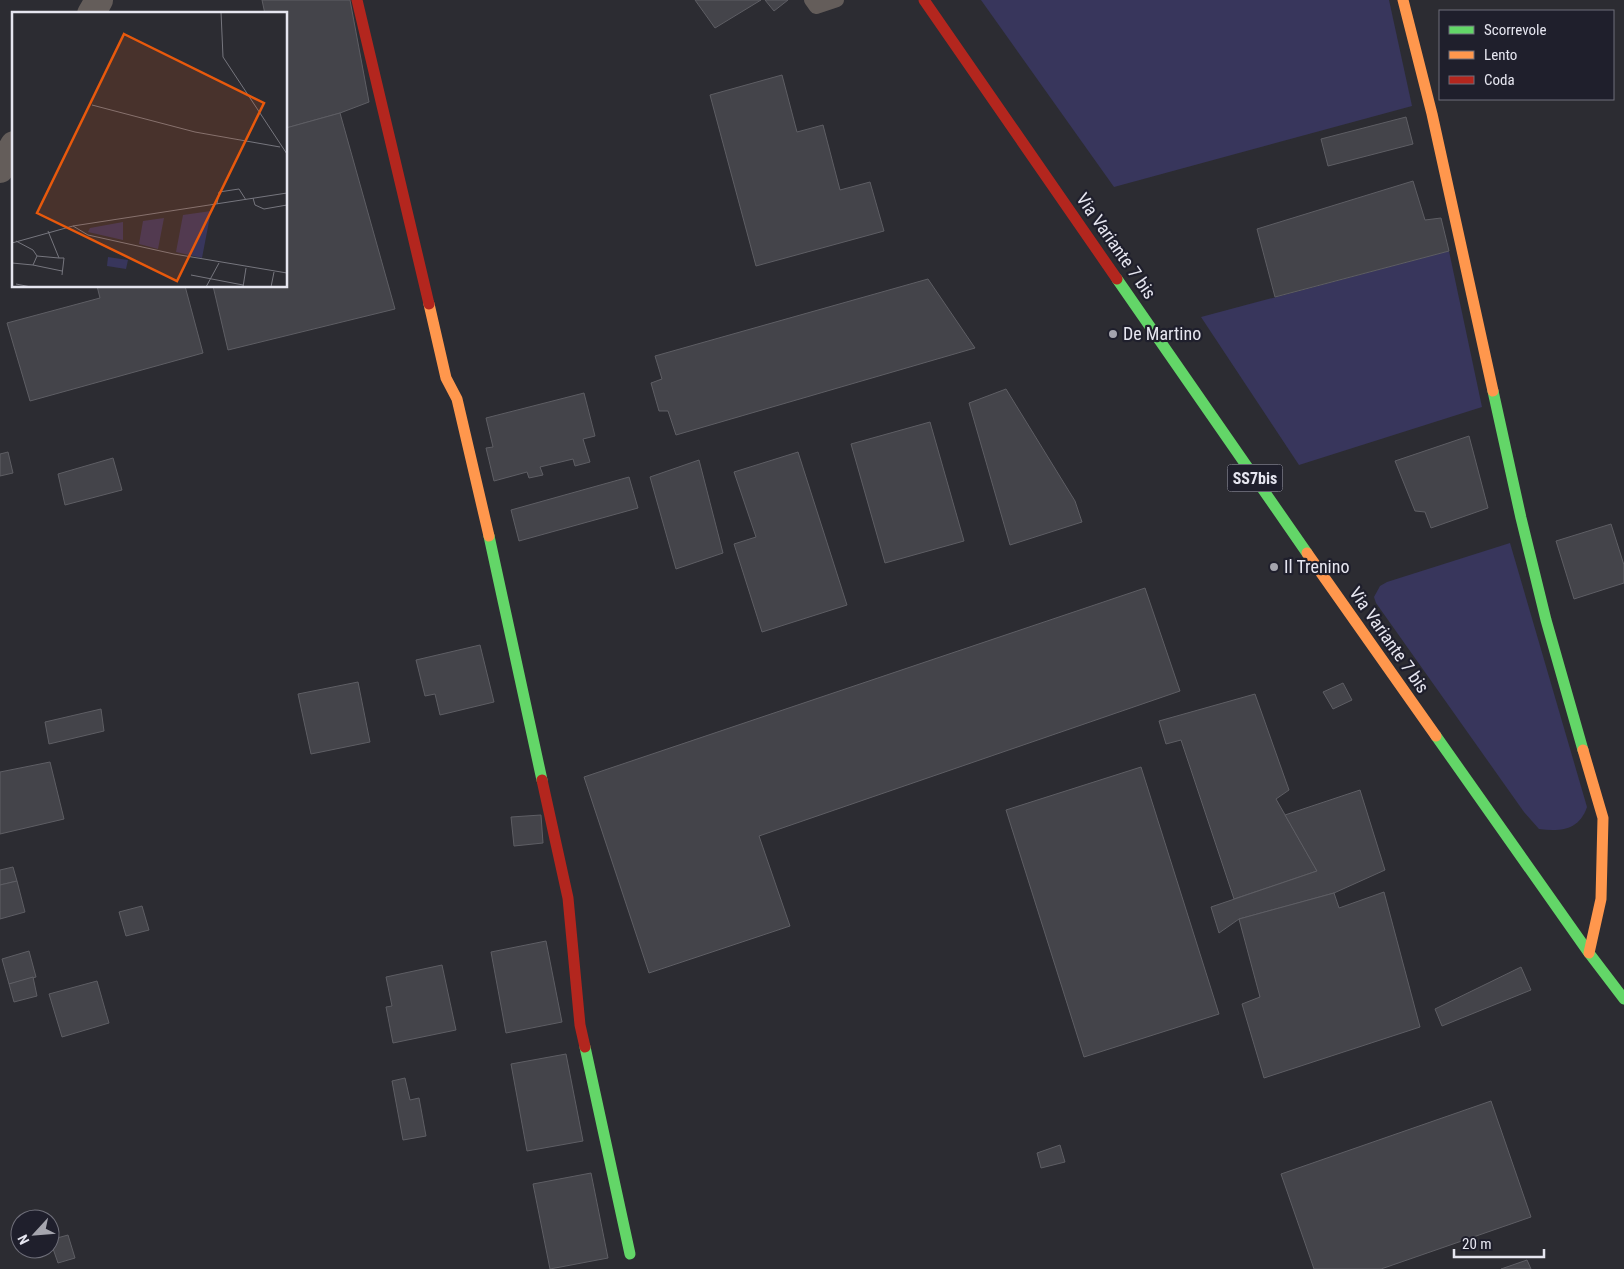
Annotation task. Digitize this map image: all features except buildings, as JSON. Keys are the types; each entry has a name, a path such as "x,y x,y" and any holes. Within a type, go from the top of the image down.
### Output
{"street":[{"path":"92,12 100,0"},
{"path":"357,0 446,378 457,398 568,898 580,1026 630,1254"},
{"name":"Via Variante 7 bis","path":"924,0 1358,626 1589,953"},
{"path":"1403,0 1432,114 1525,537 1546,620 1603,818 1600,899 1589,953"},
{"path":"0,168 12,148"},
{"name":"SS7bis","path":"1589,953 1624,999"}],"lane":[{"path":"811,0 816,7 837,0"}],"shaded area":[{"path":"981,0 1389,0 1412,106 1114,187"},
{"path":"1449,251 1482,407 1299,465 1201,317"},
{"path":"1510,543 1587,807 1579,821 1568,828 1555,830 1539,829 1524,812 1376,603 1374,597 1380,586 1387,582"}],"traffic: fast":[{"path":"1117,279 1307,553"},
{"path":"1493,391 1546,620 1583,750"},
{"path":"489,536 542,780"},
{"path":"1436,736 1589,953 1624,999"},
{"path":"585,1047 630,1254"}],"traffic: slow":[{"path":"1403,0 1432,114 1493,391"},
{"path":"429,304 446,378 457,399 489,536"},
{"path":"1307,553 1436,736"},
{"path":"1583,750 1603,818 1601,899 1589,953"}],"traffic: jam":[{"path":"357,0 429,304"},
{"path":"924,0 1117,279"},
{"path":"542,780 568,898 580,1025 585,1047"}],"place":[{"name":"De Martino","path":"1113,334"},
{"name":"Il Trenino","path":"1274,567"}]}
